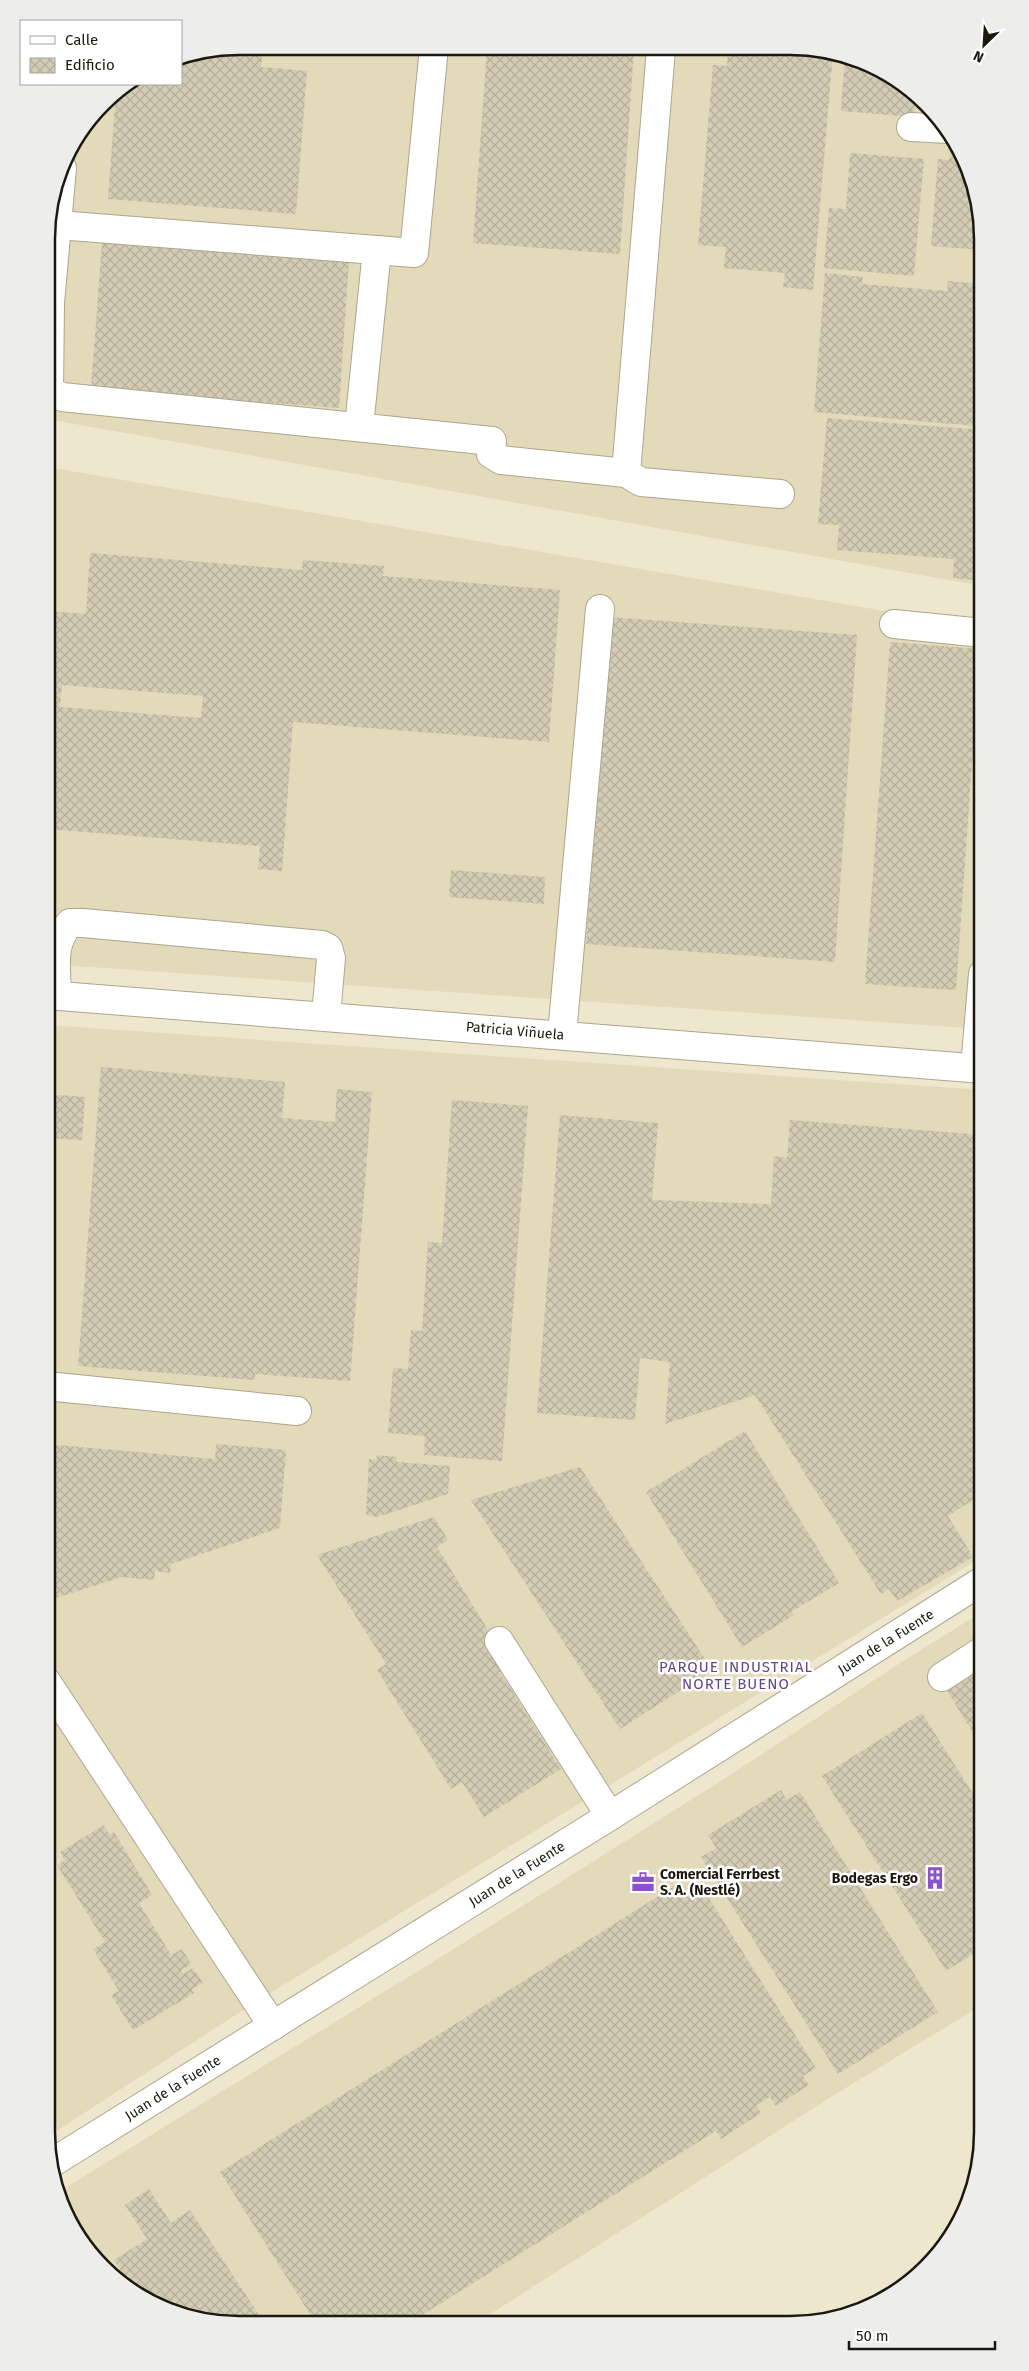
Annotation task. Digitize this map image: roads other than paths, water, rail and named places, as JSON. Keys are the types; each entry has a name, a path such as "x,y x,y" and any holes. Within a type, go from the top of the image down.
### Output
{"street":[{"path":"58,225 414,253 433,55"},
{"path":"626,473 660,55"},
{"path":"911,127 938,129"},
{"path":"55,248 60,197"},
{"path":"359,427 377,250"},
{"path":"55,394 62,397 492,441 491,454 501,460 626,473 641,482 780,494"},
{"path":"562,1035 600,609"},
{"path":"894,624 974,632"},
{"path":"55,957 56,944 70,923 83,922 322,945 328,948 331,958 326,1016"},
{"name":"Patricia Viñuela","path":"55,996 974,1068"},
{"path":"55,1387 297,1411"},
{"name":"Juan de la Fuente","path":"58,2159 610,1816 974,1593"},
{"path":"500,1641 610,1816"},
{"path":"942,1677 974,1656"},
{"path":"55,1695 273,2026"}],"place":[{"name":"Bodegas Ergo","path":"935,1878"},
{"name":"Comercial Ferrbest S. A. (Nestlé)","path":"643,1882"}],"district":[{"name":"PARQUE INDUSTRIAL NORTE BUENO","path":"736,1676"}]}
